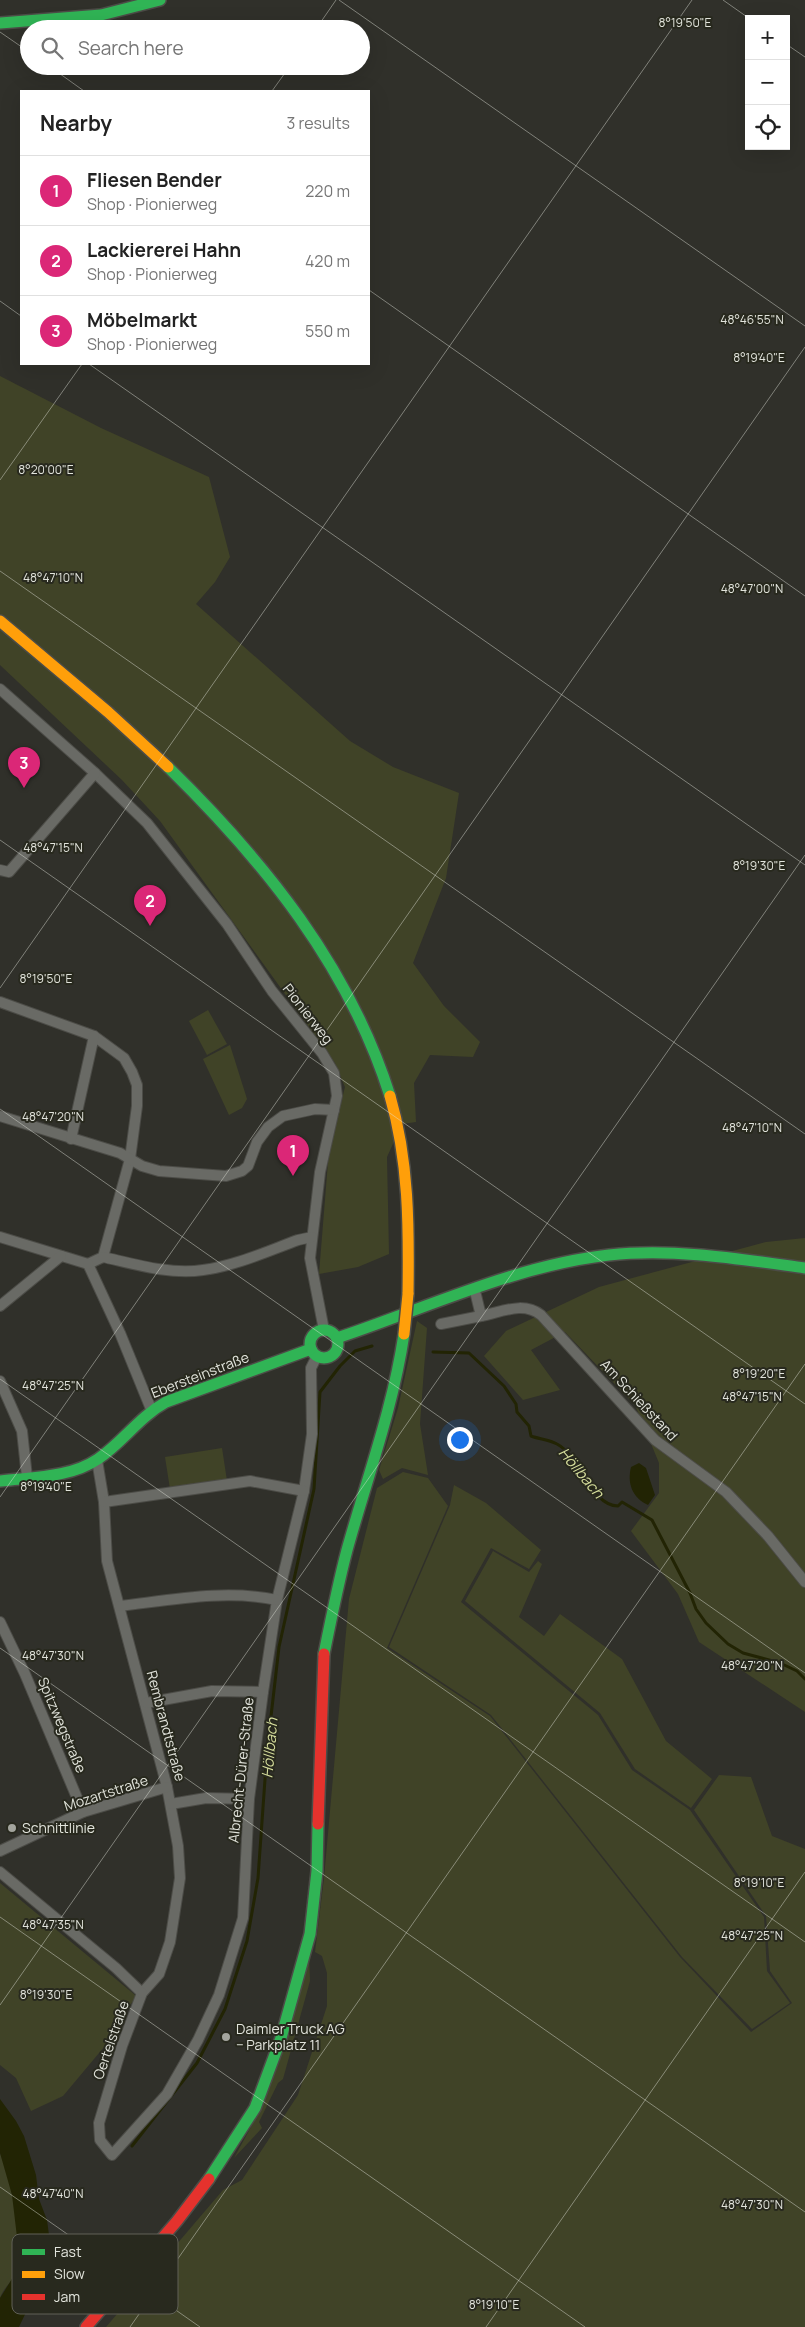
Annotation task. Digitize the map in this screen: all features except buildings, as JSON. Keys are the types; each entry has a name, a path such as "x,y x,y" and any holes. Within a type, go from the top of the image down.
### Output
{"main road":[{"path":"53,20 89,18 113,14 160,0"},
{"path":"0,23 20,22"},
{"path":"0,621 154,753 234,832 287,895 321,945 357,1011 379,1064 398,1127 409,1208 408,1294 397,1381 347,1551 334,1602 323,1662 316,1871 310,1934 281,2038 255,2108 218,2167 166,2234"},
{"path":"314,1353 312,1336 324,1330 332,1332 338,1338 475,1291 580,1260 628,1254 717,1256 805,1268"},
{"name":"Ebersteinstraße","path":"0,1481 58,1473 83,1466 96,1460 151,1410 166,1402 314,1353 326,1358 334,1354 338,1347 338,1338"},
{"path":"86,2327 97,2314"}],"street":[{"name":"Pionierweg","path":"0,689 95,773 147,823 227,924 272,990 322,1053 334,1073 337,1096 320,1172 310,1258 324,1330"},
{"path":"0,870 9,872 95,773"},
{"path":"0,1002 94,1036 124,1058 137,1086 137,1106 130,1159 103,1257"},
{"path":"71,1139 94,1036"},
{"path":"0,1116 120,1153 142,1166 160,1171 226,1176 242,1171 248,1166 257,1142 268,1127 283,1116 315,1110 334,1110"},
{"path":"0,1237 88,1264 103,1257 139,1266 201,1271 220,1267 312,1237"},
{"path":"0,1306 61,1256"},
{"path":"88,1264 120,1333 151,1410"},
{"path":"475,1291 481,1316"},
{"name":"Am Schießstand","path":"441,1324 523,1307 532,1309 541,1316 655,1440 726,1492 768,1536 805,1582"},
{"name":"Albrecht-Dürer-Straße","path":"112,2155 167,2094 198,2040 219,1995 243,1918 245,1799 277,1600 304,1491 312,1434 311,1368 314,1353"},
{"path":"0,1381 22,1431 27,1477"},
{"name":"Rembrandtstraße","path":"96,1460 104,1502 107,1560 167,1787 178,1846 180,1878 170,1942 159,1974 142,1993"},
{"path":"104,1502 250,1481 304,1491"},
{"path":"120,1606 202,1596 264,1597 277,1600"},
{"name":"Spitzwegstraße","path":"0,1622 23,1668 83,1812"},
{"path":"146,1703 212,1690 263,1692"},
{"name":"Mozartstraße","path":"2,1847 83,1812 167,1787"},
{"path":"171,1804 206,1798 245,1799"},
{"name":"Oertelstraße","path":"0,1872 116,1968 142,1993 122,2046 99,2123 100,2140 112,2155"}],"shaded area":[{"path":"0,376 101,428 209,477 230,557 215,582 196,604 350,741 393,767 459,793 446,878 413,963 444,1006 480,1042 473,1057 430,1055 414,1083 416,1122 402,1124 387,1157 389,1254 358,1267 319,1274 329,1150 345,1087 335,1063 160,821 122,780 0,665"},
{"path":"208,1010 227,1044 207,1055 189,1021"},
{"path":"230,1045 247,1099 242,1108 229,1115 203,1059"},
{"path":"805,1238 805,1712 699,1642 678,1594 631,1531 659,1493 659,1463 635,1405 565,1332 531,1350 560,1390 523,1400 484,1356 506,1331 599,1287 766,1242"},
{"path":"417,1321 427,1328 420,1424 428,1475 402,1468 383,1479 379,1470 398,1408"},
{"path":"222,1448 227,1481 170,1489 165,1457"},
{"path":"639,1463 646,1468 655,1495 648,1505 638,1498 630,1484 631,1467"},
{"path":"403,1472 428,1478 448,1506 387,1648 490,1716 680,1957 751,2032 792,2003 770,1971 766,1916 694,1810 719,1775 751,1777 772,1836 805,1849 805,2327 106,2327 117,2314 178,2314 178,2243 223,2190 242,2180 298,2095 327,2006 327,1973 322,1956 315,1952 324,1878 349,1599 377,1488"},
{"path":"454,1485 486,1503 541,1550 529,1569 491,1548 461,1602 598,1715 632,1770 690,1810 764,1917 767,1971 790,2003 752,2029 682,1957 491,1715 389,1647 450,1505"},
{"path":"493,1551 529,1572 538,1561 542,1564 519,1617 544,1636 560,1614 622,1659 666,1741 712,1779 691,1808 635,1769 600,1713 465,1601"},
{"path":"0,1883 135,1995 136,1998 123,2013 125,2022 63,2096 31,2111 16,2078 0,2065"},
{"path":"309,1953 310,1981 283,2079 278,2083 259,2122 262,2128 234,2158 252,2125"},
{"path":"0,2099 24,2136 36,2175 39,2199 47,2220 49,2234 17,2234 12,2195 0,2153"},
{"path":"0,2153 9,2180 17,2234 12,2234 12,2278 0,2298"},
{"path":"12,2279 12,2314 25,2314 19,2327 0,2327 0,2298"}],"waterway":[{"name":"Höllbach","path":"132,2146 197,2063 225,2009 247,1941 258,1878 267,1751 279,1647 314,1489 320,1392 340,1366 355,1351 372,1346"},
{"name":"Höllbach","path":"433,1352 469,1353 504,1386 516,1404 517,1412 529,1426 531,1436 557,1444 565,1450 600,1498 609,1504 618,1506 622,1502 652,1520 690,1593 696,1609 706,1623 728,1644 743,1653 780,1663 797,1671 805,1679"}],"traffic: fast":[{"path":"38,20 101,15 160,0"},
{"path":"0,23 20,21"},
{"path":"168,767 237,840 270,878 300,918 352,1003 373,1048 390,1096"},
{"path":"337,1338 471,1289 540,1268 574,1260 609,1255 658,1253 732,1258 805,1268"},
{"path":"324,1330 334,1334 338,1344 334,1354 324,1358 314,1354 310,1344 314,1334 324,1330"},
{"path":"324,1654 344,1563 379,1443 393,1389 404,1334"},
{"path":"0,1481 51,1476 87,1465 107,1452 156,1408 166,1402 311,1349"},
{"path":"209,2179 255,2108 281,2038 310,1934 317,1871 318,1824"}],"traffic: slow":[{"path":"0,621 108,712 168,767"},
{"path":"390,1096 401,1145 404,1170 408,1219 408,1294"},
{"path":"404,1334 408,1294"}],"traffic: jam":[{"path":"318,1824 324,1654"},
{"path":"166,2234 209,2179"},
{"path":"86,2327 97,2314"}],"place":[{"name":"Möbelmarkt","path":"24,788"},
{"name":"Lackiererei Hahn","path":"150,926"},
{"name":"Fliesen Bender","path":"293,1176"},
{"name":"Schnittlinie","path":"12,1828"},
{"name":"Daimler Truck AG − Parkplatz 11","path":"226,2037"}]}
